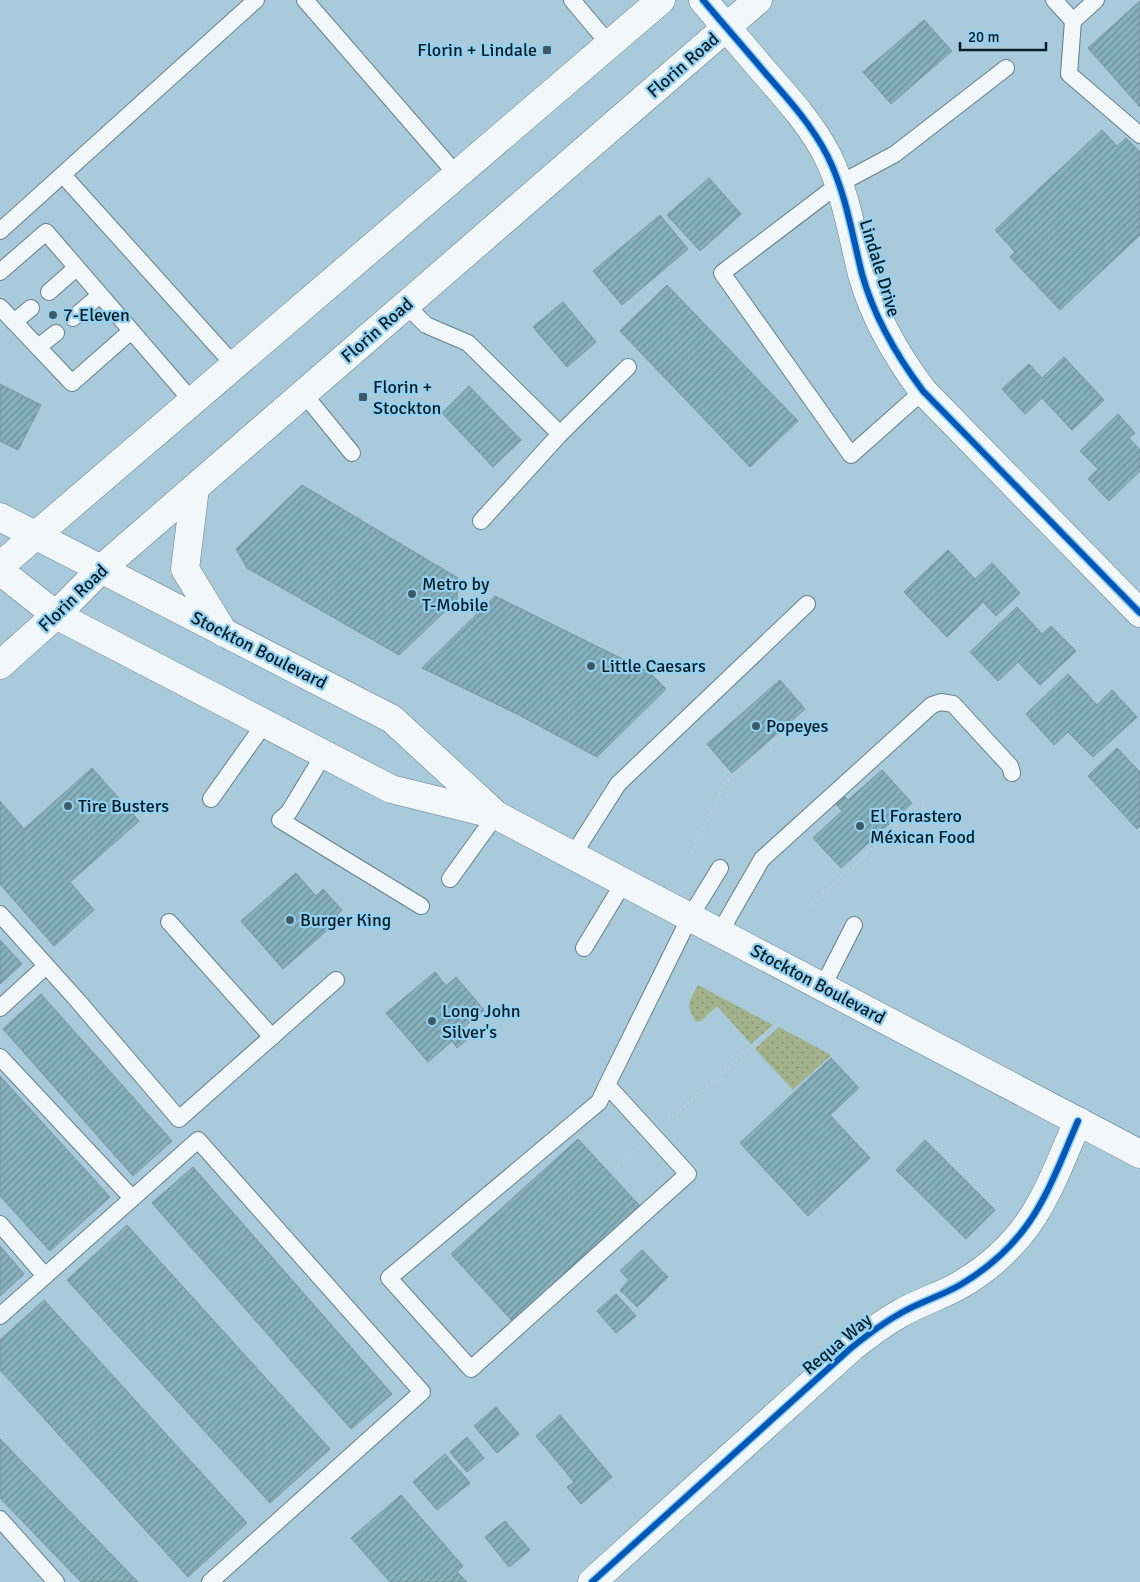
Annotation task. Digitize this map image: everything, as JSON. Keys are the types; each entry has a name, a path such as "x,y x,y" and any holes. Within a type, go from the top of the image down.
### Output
{"main road":[{"path":"0,566 661,0"},
{"name":"Lindale Drive","path":"703,0 791,102 812,130 827,156 840,184 856,242 862,274 873,305 886,335 923,391 1140,613"},
{"name":"Florin Road","path":"0,665 56,615 100,569 758,0"},
{"path":"195,488 184,569 224,633"},
{"name":"Stockton Boulevard","path":"0,517 392,719 496,815"},
{"name":"Stockton Boulevard","path":"0,571 56,615 391,789 496,815 1140,1154"},
{"name":"Requa Way","path":"592,1582 851,1348 875,1329 902,1312 958,1286 983,1270 1006,1250 1026,1227 1042,1201 1078,1121"}],"lane":[{"path":"0,231 256,0"},
{"path":"305,0 456,175"},
{"path":"572,0 610,44"},
{"path":"1054,0 1073,20"},
{"path":"1096,0 1073,20 1069,74 1140,135"},
{"path":"923,391 851,455 722,273 840,184 895,154 1006,68"},
{"path":"63,175 234,366"},
{"path":"0,272 46,232 192,401"},
{"path":"49,292 76,268"},
{"path":"73,318 100,295"},
{"path":"406,305 426,324 468,343 560,434"},
{"path":"0,307 72,383 130,331"},
{"path":"14,322 31,308"},
{"path":"38,347 56,333"},
{"path":"481,522 560,434 628,367"},
{"path":"304,394 352,453"},
{"path":"572,855 618,784 807,604"},
{"path":"720,932 762,859 932,705 942,702 953,704 1010,766 1012,774"},
{"path":"211,799 265,723"},
{"path":"324,754 289,812 280,820 421,906"},
{"path":"450,879 496,815"},
{"path":"607,1085 688,1174 472,1369 389,1278 599,1102 607,1085 690,917 720,868"},
{"path":"584,948 624,882"},
{"path":"0,914 179,1118 336,980"},
{"path":"169,922 272,1037"},
{"path":"823,986 854,925"},
{"path":"0,1008 46,966"},
{"path":"0,1058 132,1198"},
{"path":"0,1316 198,1140 422,1392 210,1582"},
{"path":"0,1224 45,1276"},
{"path":"0,1519 56,1582"}],"path":[{"path":"692,852 724,785 796,723"},
{"path":"812,904 924,801"},
{"path":"615,1169 782,1020"}],"green space":[{"path":"698,985 773,1025 751,1044 717,1006 701,1021 696,1022 689,1007"},
{"path":"779,1027 831,1055 793,1090 755,1049"}],"building":[{"path":"1140,1 1140,107 1088,48"},
{"path":"924,20 952,51 891,104 863,72"},
{"path":"1102,130 1117,146 1126,138 1140,152 1140,235 1060,310 1010,257 1015,252 995,230"},
{"path":"709,178 741,214 700,251 667,215"},
{"path":"660,215 688,249 622,305 593,271"},
{"path":"667,285 798,421 750,467 620,331"},
{"path":"563,302 596,342 567,367 533,327"},
{"path":"1064,357 1104,400 1072,430 1042,398 1025,414 1002,389 1029,364 1042,378"},
{"path":"0,384 41,405 18,450 0,441"},
{"path":"469,386 521,440 493,467 442,413"},
{"path":"1118,414 1135,433 1129,438 1140,450 1140,471 1109,501 1088,479 1098,469 1080,451"},
{"path":"302,485 458,578 457,600 399,655 247,568 236,549"},
{"path":"948,550 975,579 992,563 1020,593 996,616 983,602 947,637 904,592"},
{"path":"495,596 649,672 666,689 597,757 521,716 422,668"},
{"path":"1017,607 1042,634 1051,626 1076,651 1040,685 1018,662 998,681 970,652"},
{"path":"1068,674 1097,705 1112,690 1137,717 1093,757 1068,732 1054,745 1026,714"},
{"name":"Popeyes","path":"780,680 805,709 732,773 707,744"},
{"path":"1117,748 1140,772 1140,826 1137,829 1088,776"},
{"path":"92,768 139,821 70,882 94,910 54,946 0,884 0,801 24,829"},
{"path":"882,770 912,803 841,868 813,838 842,811 836,804 844,796 848,800"},
{"name":"Burger King","path":"296,873 316,896 323,889 342,910 337,915 340,919 283,969 241,921"},
{"path":"0,940 22,964 0,984"},
{"name":"Long John Silver's","path":"435,972 446,986 456,977 484,1010 462,1029 469,1038 457,1048 452,1041 428,1062 386,1013"},
{"path":"41,994 172,1141 133,1176 3,1029"},
{"path":"831,1058 859,1088 830,1115 870,1158 808,1216 740,1143"},
{"path":"0,1076 110,1197 50,1251 0,1196"},
{"path":"578,1139 640,1206 513,1322 451,1254"},
{"path":"925,1140 995,1210 966,1239 896,1170"},
{"path":"193,1167 392,1394 351,1429 152,1203"},
{"path":"127,1225 330,1449 270,1503 67,1280"},
{"path":"0,1246 24,1274 0,1296"},
{"path":"642,1250 668,1277 637,1307 620,1290 629,1280 620,1271"},
{"path":"616,1294 636,1316 616,1333 597,1311"},
{"path":"44,1300 247,1523 188,1577 0,1370 0,1340"},
{"path":"496,1407 519,1434 497,1453 474,1426"},
{"path":"560,1415 612,1477 581,1504 567,1487 574,1482 536,1436"},
{"path":"467,1437 484,1458 467,1472 450,1452"},
{"path":"0,1439 138,1582 81,1582 0,1498"},
{"path":"445,1454 470,1483 437,1510 413,1482"},
{"path":"401,1495 463,1566 457,1572 467,1582 390,1582 351,1538"},
{"path":"505,1521 530,1550 509,1567 485,1537"}],"cycle path":[{"path":"703,0 792,104 822,146 839,185 867,290 879,320 913,377 923,391 1140,613"},
{"path":"592,1582 857,1343 901,1313 973,1277 1007,1249 1026,1226 1042,1201 1078,1121"}],"place":[{"name":"Florin + Lindale","path":"547,50"},
{"name":"7-Eleven","path":"53,315"},
{"name":"Florin + Stockton","path":"363,397"},
{"name":"Metro by T-Mobile","path":"412,594"},
{"name":"Little Caesars","path":"591,666"},
{"name":"Popeyes","path":"756,726"},
{"name":"Tire Busters","path":"68,806"},
{"name":"El Forastero Méxican Food","path":"860,826"},
{"name":"Burger King","path":"290,920"},
{"name":"Long John Silver's","path":"432,1021"}]}
